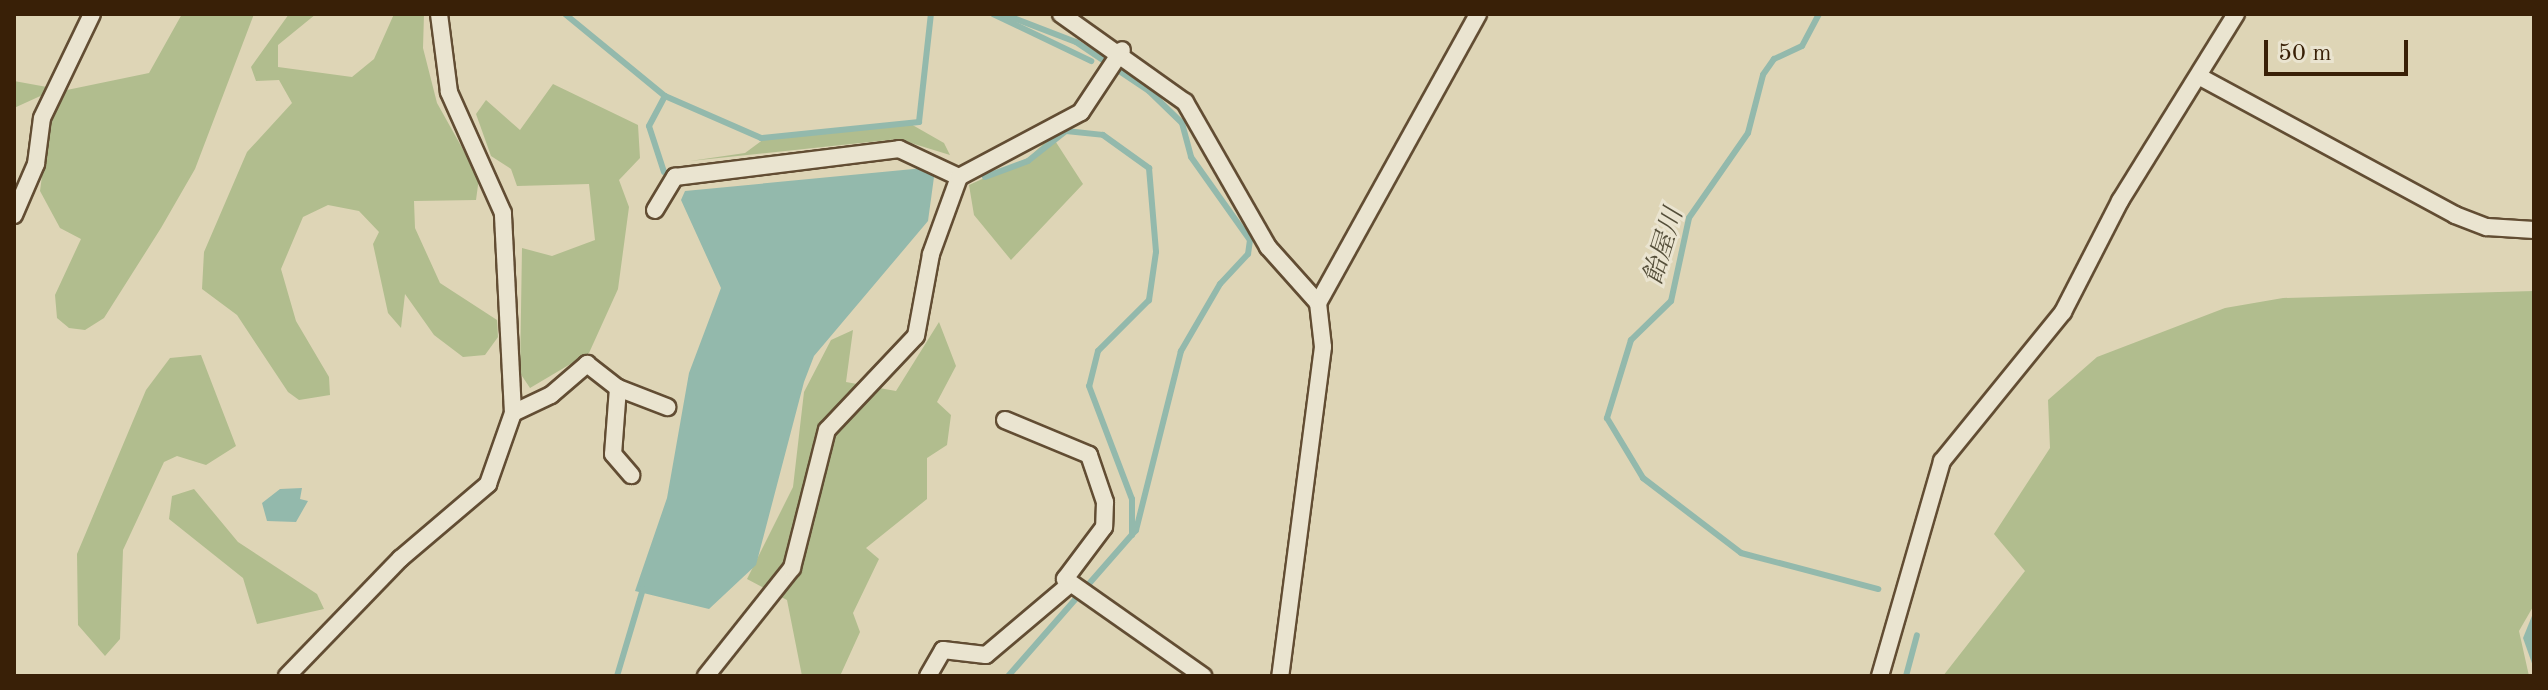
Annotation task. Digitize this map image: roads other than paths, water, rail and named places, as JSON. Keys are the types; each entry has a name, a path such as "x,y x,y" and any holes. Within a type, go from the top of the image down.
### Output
{"street":[{"path":"14,215 36,164 42,118 92,14"},
{"path":"287,676 400,559 488,484 513,413 503,213 449,92 439,14"},
{"path":"1061,14 1115,60 1185,102 1268,247 1318,303 1323,347 1280,676"},
{"path":"1318,303 1478,14"},
{"path":"1880,676 1942,461 2063,312 2120,201 2202,78 2236,14"},
{"path":"706,676 792,568 827,430 916,336 931,254 959,177 1081,112 1115,60"},
{"path":"2202,78 2455,215 2487,227 2534,230"},
{"path":"655,210 675,177 899,149 959,177"},
{"path":"513,413 551,395 587,364 618,388 667,407"},
{"path":"618,388 613,454 631,475"},
{"path":"1005,420 1089,455 1105,502 1104,527 1072,560 1075,589 1203,676"},
{"path":"928,676 943,650 986,655 1075,589"}],"water":[{"path":"924,168 934,177 928,221 814,356 804,382 756,565 709,609 635,591 667,498 689,373 721,288 681,200 685,191"},
{"path":"302,488 300,499 308,501 296,522 267,521 262,503 280,489"},
{"path":"2534,611 2534,669 2523,638"}],"waterway":[{"path":"565,14 665,96 761,138 919,122 931,14"},
{"path":"993,14 1091,61"},
{"path":"1003,14 1076,42 1149,91 1182,123 1191,157 1250,240 1248,254 1220,284 1181,351 1136,530 1008,676"},
{"name":"飴屋川","path":"1819,14 1802,46 1774,59 1763,75 1748,133 1689,218 1671,301 1631,340 1607,418 1643,478 1741,553 1878,589"},
{"path":"664,172 649,126 665,96"},
{"path":"985,177 1028,161 1066,131 1103,135 1149,168 1156,252 1149,300 1098,351 1089,386 1132,499 1132,535"},
{"path":"617,676 643,589"},
{"name":"飴屋川","path":"1906,676 1917,635"}]}
